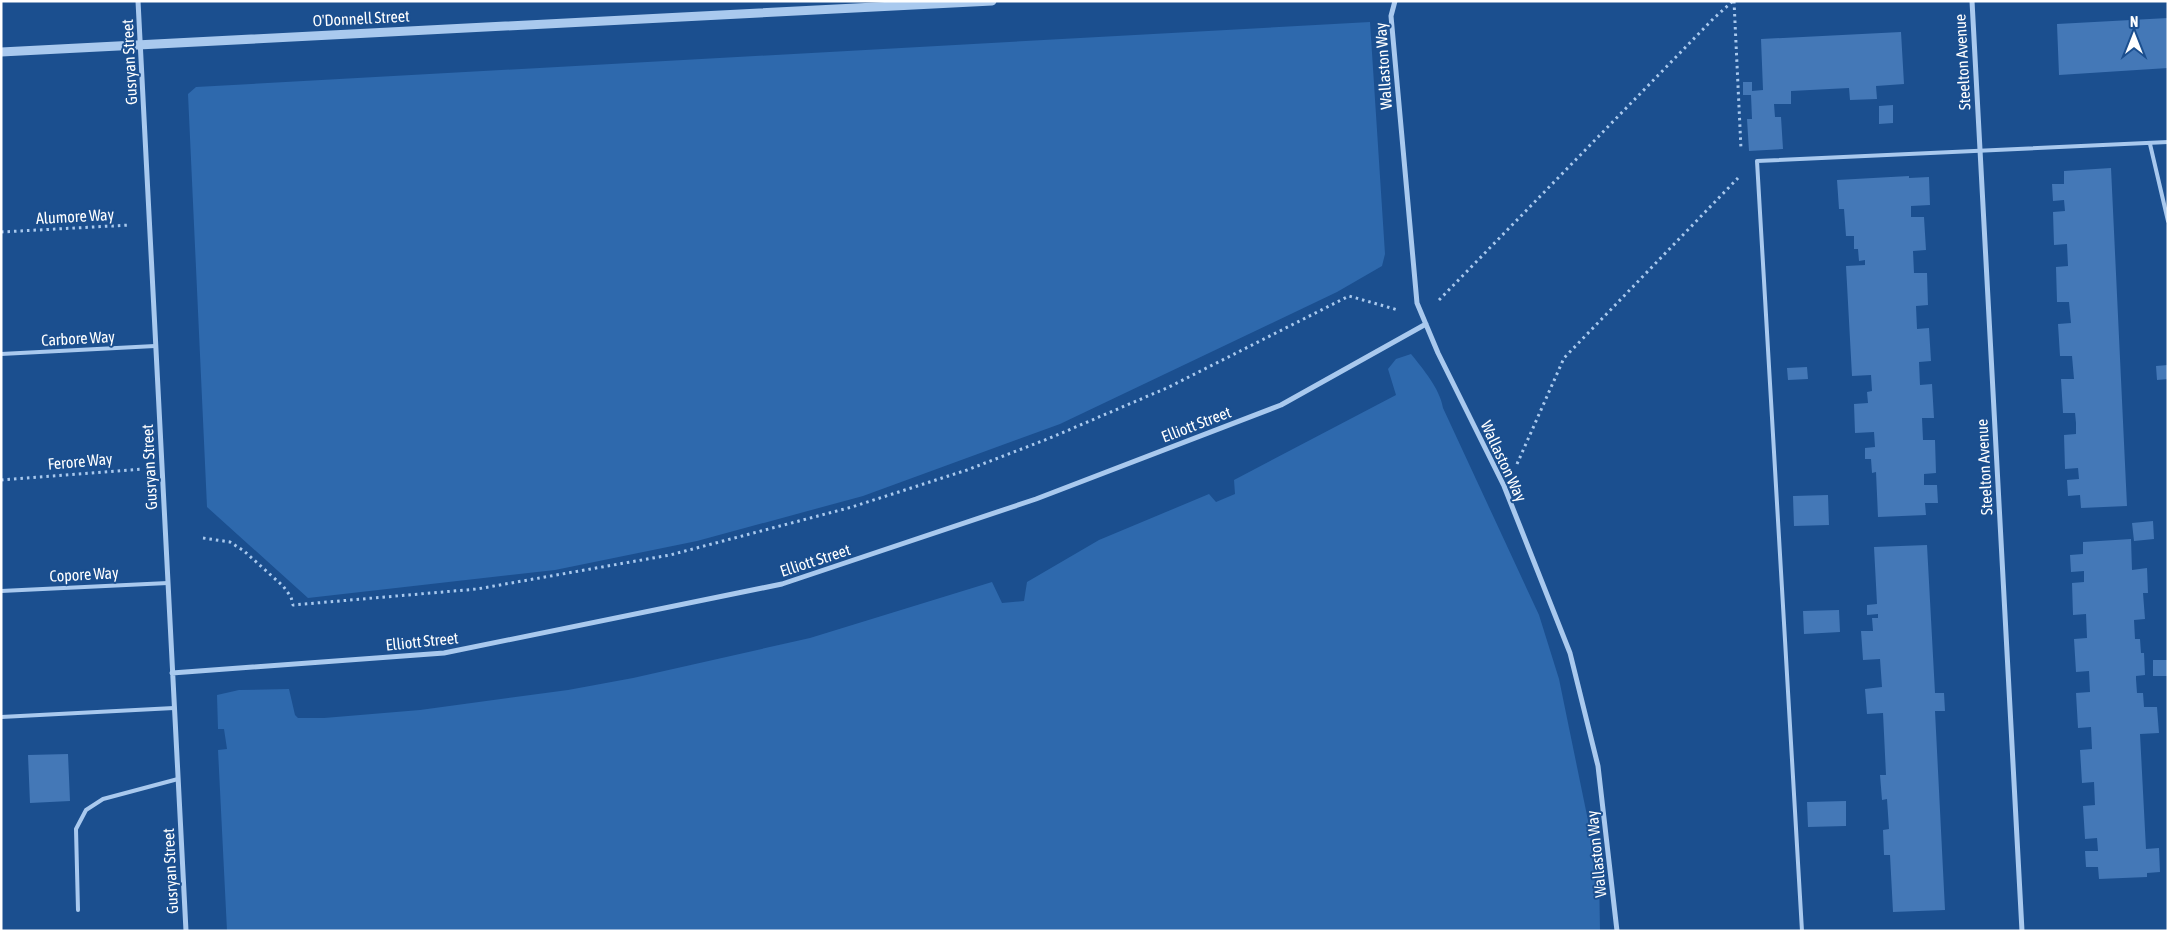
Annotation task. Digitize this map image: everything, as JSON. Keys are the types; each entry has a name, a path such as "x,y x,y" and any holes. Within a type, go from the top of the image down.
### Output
{"street":[{"name":"Gusryan Street","path":"138,1 186,931"},
{"name":"O'Donnell Street","path":"1,52 992,1"},
{"name":"Wallaston Way","path":"1395,1 1391,16 1417,303 1438,353 1498,474 1570,653 1598,766 1617,931"},
{"name":"Steelton Avenue","path":"1972,1 2022,931"},
{"name":"Elliott Street","path":"172,673 444,653 782,584 1036,499 1280,405 1426,324"}],"lane":[{"path":"1802,931 1757,161 2168,142"},
{"path":"2150,144 2168,221"},
{"name":"Carbore Way","path":"1,354 155,346"},
{"name":"Copore Way","path":"1,590 168,583"},
{"path":"1,716 174,708"},
{"path":"78,910 76,828 86,810 103,799 178,779"}],"path":[{"path":"203,538 230,542 244,551 282,586 291,597 293,605 477,589 670,555 852,507 967,470 1169,386 1349,296 1423,317 1714,18 1734,1"},
{"path":"1734,1 1741,162 1757,161"},
{"path":"1498,474 1516,466 1564,358 1733,182 1757,161"},
{"name":"Alumore Way","path":"1,232 149,224"},
{"name":"Ferore Way","path":"1,480 161,467"}],"shaded area":[{"path":"1370,22 1385,254 1382,266 1337,292 1060,424 863,496 697,541 555,570 308,598 207,507 188,94 196,87"},
{"path":"1411,354 1430,379 1438,394 1539,615 1559,679 1599,874 1600,931 227,931 218,750 227,749 224,729 218,729 217,695 239,690 289,689 295,715 298,718 324,718 420,710 568,690 633,678 810,638 992,582 1002,603 1024,601 1027,582 1099,540 1209,494 1216,502 1235,494 1234,480 1396,395 1388,369 1396,359"}],"building":[{"path":"2168,18 2168,68 2059,75 2057,24"},
{"path":"1901,32 1904,84 1876,86 1877,99 1850,100 1849,88 1791,91 1791,104 1774,104 1775,117 1781,117 1783,149 1749,151 1747,119 1752,119 1751,95 1743,95 1743,82 1752,82 1752,91 1763,90 1761,39"},
{"path":"1893,105 1893,123 1879,124 1879,106"},
{"path":"2111,168 2127,506 2081,508 2080,495 2068,496 2067,480 2079,479 2078,468 2065,469 2064,435 2076,434 2076,423 2075,413 2063,413 2061,379 2074,379 2072,356 2060,356 2058,324 2071,323 2069,302 2057,302 2056,267 2068,266 2067,244 2054,245 2053,212 2065,211 2064,200 2053,201 2052,184 2064,184 2064,171"},
{"path":"1909,176 1909,178 1929,177 1930,205 1911,206 1911,217 1924,217 1926,250 1913,251 1914,273 1927,273 1928,305 1916,306 1917,329 1929,328 1931,361 1919,362 1920,385 1932,384 1934,418 1922,418 1923,440 1935,440 1936,473 1924,474 1924,485 1937,485 1938,503 1925,503 1926,515 1878,517 1876,472 1872,473 1871,459 1865,459 1865,448 1875,447 1874,432 1855,433 1854,404 1868,403 1867,392 1872,391 1871,375 1852,376 1846,266 1865,265 1865,260 1859,261 1858,249 1854,249 1854,236 1846,236 1844,209 1839,209 1837,180"},
{"path":"2168,365 2168,379 2157,380 2156,366"},
{"path":"1807,367 1808,379 1788,380 1787,368"},
{"path":"1828,495 1829,525 1794,526 1793,496"},
{"path":"2153,521 2154,539 2134,541 2132,523"},
{"path":"2131,539 2132,570 2147,568 2148,593 2143,593 2145,619 2134,620 2135,639 2140,639 2141,653 2144,653 2145,675 2136,676 2136,679 2137,693 2143,693 2144,707 2157,707 2159,733 2140,734 2146,849 2159,848 2160,872 2147,873 2147,877 2099,879 2098,867 2086,867 2085,851 2098,851 2097,838 2085,839 2083,806 2095,805 2094,782 2082,783 2080,750 2092,749 2091,727 2078,728 2076,693 2090,692 2089,671 2076,672 2074,639 2087,638 2086,614 2073,615 2072,583 2084,582 2084,571 2071,572 2070,555 2083,554 2083,542"},
{"path":"1927,545 1935,693 1944,693 1945,711 1935,711 1945,910 1893,912 1890,855 1884,855 1883,830 1889,829 1887,799 1882,800 1880,775 1886,775 1883,713 1867,714 1865,689 1882,687 1880,659 1863,660 1861,631 1873,631 1872,618 1878,618 1878,614 1867,615 1867,605 1877,604 1874,547"},
{"path":"1839,610 1840,632 1804,634 1803,611"},
{"path":"2153,660 2168,660 2168,676 2153,676"},
{"path":"68,754 70,801 30,803 28,755"},
{"path":"1846,801 1846,826 1808,827 1807,802"}]}
